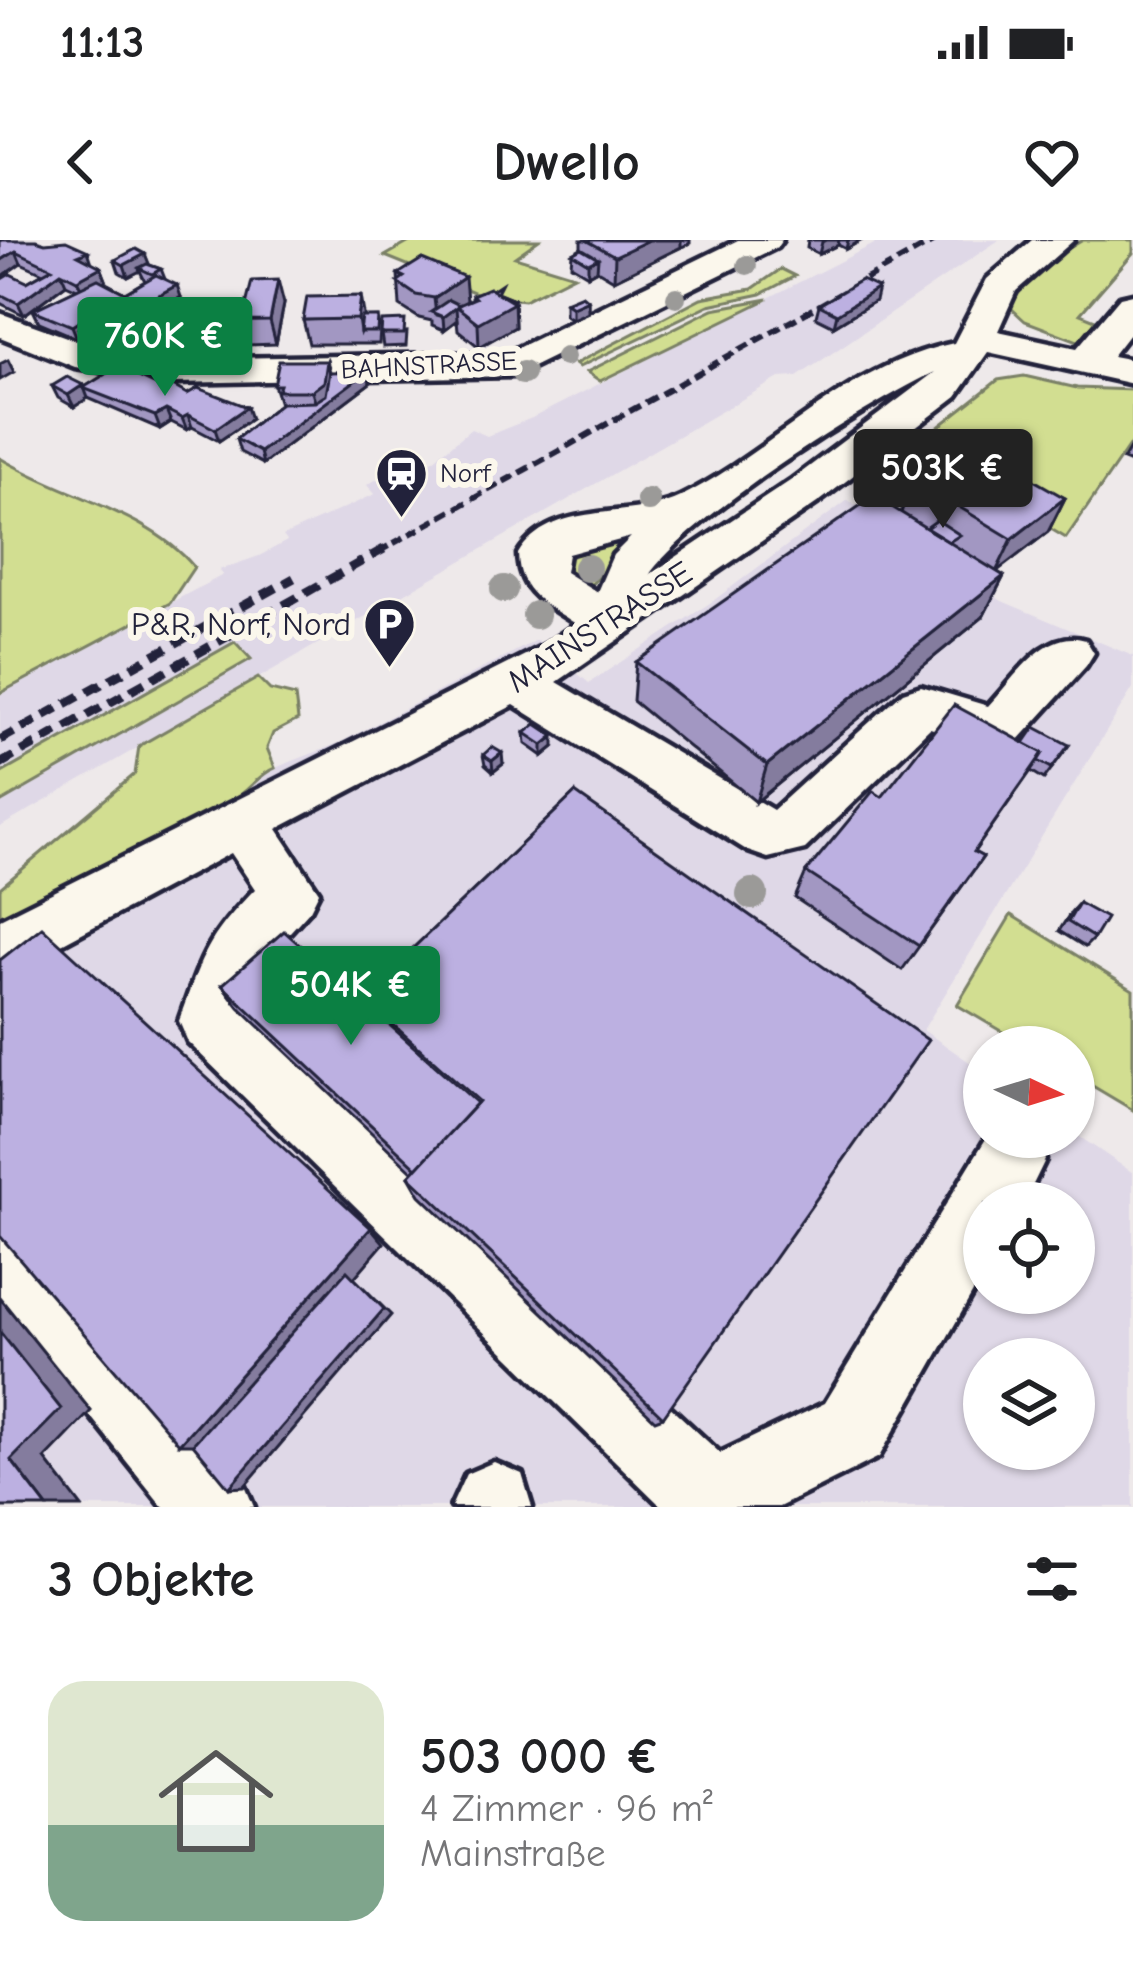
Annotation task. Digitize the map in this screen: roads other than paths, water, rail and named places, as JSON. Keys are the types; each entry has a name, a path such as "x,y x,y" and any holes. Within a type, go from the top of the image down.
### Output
{"street":[{"name":"BAHNSTRASSE","path":"0,323 62,352 174,371 486,366 518,390 532,392 765,240"},
{"name":"MAINSTRASSE","path":"0,950 240,822 518,683 611,624 943,388 973,345 1008,277 1057,240"},
{"path":"1084,365 1133,304"},
{"path":"698,504 653,521 570,535 546,546 539,564 542,579 611,624 629,566 698,504 876,385 929,360 973,345 1133,372"},
{"path":"518,683 769,835 785,833 921,706 998,729 1069,653"},
{"path":"240,822 290,892 234,951 209,1021 711,1499 852,1430 963,1241"},
{"path":"0,1247 214,1507"}],"railway":[{"path":"378,552 936,240"},
{"path":"0,764 384,549"},
{"path":"0,740 294,578"}],"place":[{"name":"Norf","path":"401,519"},
{"name":"P&R, Norf, Nord","path":"390,669"}]}
